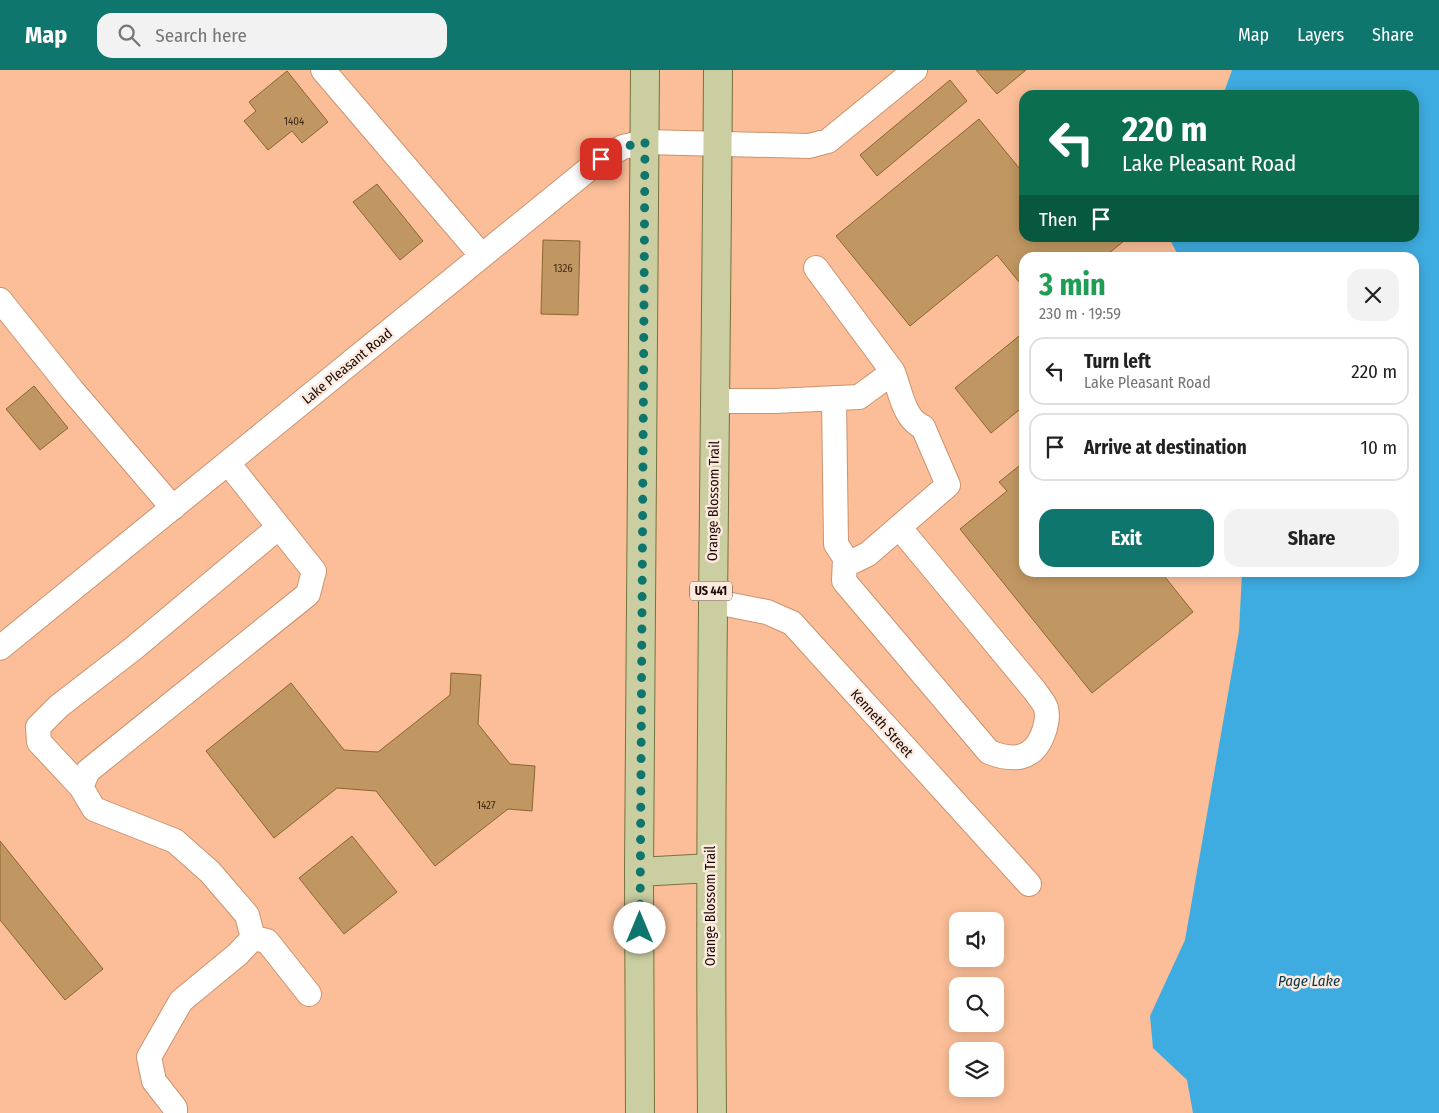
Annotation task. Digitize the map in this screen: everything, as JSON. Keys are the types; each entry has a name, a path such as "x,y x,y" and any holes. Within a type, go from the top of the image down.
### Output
{"main road":[{"path":"640,1113 639,872 645,70"},
{"name":"Orange Blossom Trail","path":"712,1113 710,868 711,601 718,70"},
{"path":"639,872 710,868"}],"street":[{"path":"323,70 482,256"},
{"name":"Lake Pleasant Road","path":"0,648 601,159 623,147 645,142 809,146 828,141 915,70"},
{"path":"816,268 893,372 909,415 914,424 923,427 948,485 868,554 854,561 845,558"},
{"path":"0,300 72,390 173,508"},
{"path":"714,401 858,397 893,372"},
{"path":"834,399 836,544 845,558 844,581 989,752 1006,759 1026,756 1038,747 1046,725 1046,708 1035,691 899,527"},
{"path":"81,788 88,771 308,594 314,570 228,463"},
{"path":"253,938 246,915 210,872 176,841 94,809 81,788 39,742 38,727 58,706 134,648 279,527"},
{"name":"Kenneth Street","path":"711,601 767,612 792,623 1029,884"},
{"path":"253,938 267,941 308,994"},
{"path":"175,1113 175,1108 154,1081 149,1057 181,1001 238,954 253,938"}],"water":[{"name":"Page Lake","path":"1232,70 1439,70 1439,1113 1193,1113 1187,1080 1153,1048 1150,1016 1185,940 1239,631 1242,577 1419,577 1419,252 1176,252 1171,242 1419,242 1419,90 1225,90"}],"building":[{"path":"976,70 1026,70 997,94"},
{"path":"287,71 328,122 302,143 292,131 268,150 244,121 256,111 249,102"},
{"path":"950,80 967,101 877,176 860,155"},
{"path":"979,119 1019,168 1019,242 1123,242 1110,252 1019,252 1019,282 997,255 910,326 836,236"},
{"path":"377,184 423,241 400,260 353,202"},
{"path":"543,240 580,241 578,315 541,314"},
{"path":"1019,336 1019,410 991,433 955,388"},
{"path":"34,386 68,428 40,450 6,409"},
{"path":"1019,466 1019,577 1165,577 1193,612 1092,693 960,529 1007,491 999,482"},
{"path":"451,673 481,675 478,724 510,764 535,766 532,811 508,809 435,866 376,791 337,788 274,838 206,751 291,683 344,750 378,752 450,695"},
{"path":"352,836 397,892 344,934 299,878"},
{"path":"0,841 103,969 65,1000 0,920"}],"route":[{"path":"601,159 623,147 645,142 640,928"}]}
